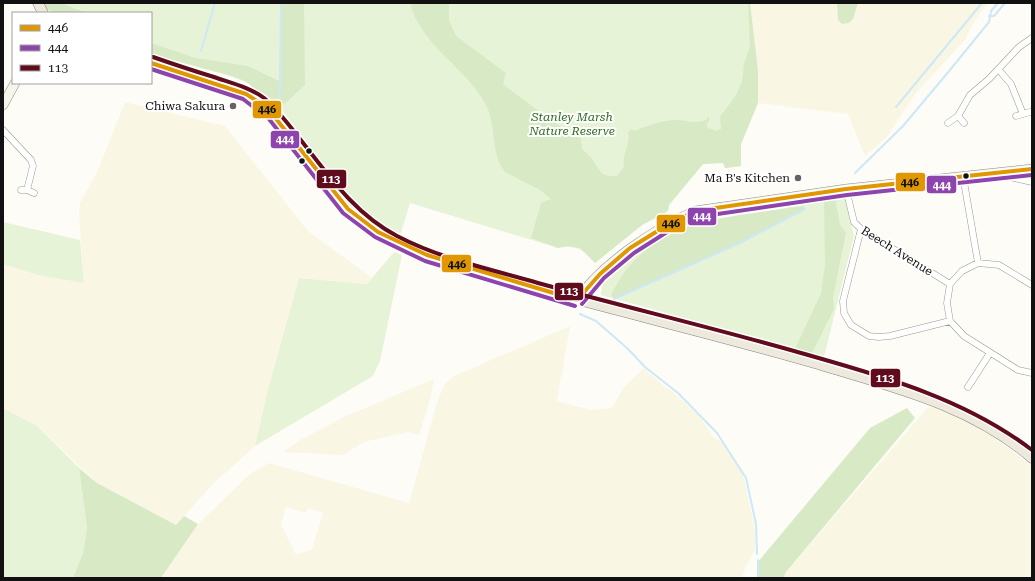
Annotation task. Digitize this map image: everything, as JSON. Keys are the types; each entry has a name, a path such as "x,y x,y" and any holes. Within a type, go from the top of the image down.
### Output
{"main road":[{"path":"38,3 42,12"},
{"path":"152,63 246,94 260,103 273,115 348,209 378,232 427,255 508,281 766,349 906,390 956,409 985,424 1008,438 1032,458"}],"street":[{"path":"948,123 958,116 970,95 1019,47 1032,38"},
{"path":"998,69 1010,84 1023,114"},
{"path":"4,100 14,84"},
{"path":"1016,116 1030,112"},
{"path":"958,116 964,123"},
{"path":"3,130 28,155 33,163 24,190 34,193"},
{"path":"577,300 589,283 646,237 676,219 695,211 846,189 1032,169"},
{"path":"1003,173 1014,178 1032,182"},
{"path":"963,176 978,263"},
{"name":"Beech Avenue","path":"846,189 854,222 861,229 950,284"},
{"path":"861,229 843,301 844,313 851,325 869,336 879,337 890,336 950,321"},
{"path":"1032,285 998,265 978,263 962,271 950,284 947,304 950,321 964,336 990,354 1018,370 1032,373"},
{"path":"968,387 990,354"}],"shaded area":[{"path":"750,3 987,3 971,27 965,40 915,94 887,137 865,156 848,114 758,103 758,71"},
{"path":"125,102 225,126 308,231 372,278 367,284 299,278 267,393 255,446 213,484 176,525 97,483 37,426 3,408 3,264 84,283 79,213 80,203 98,170"},
{"path":"570,326 557,401 591,410 612,408 624,387 644,368 700,417 712,435 725,445 743,475 755,529 755,550 746,566 742,578 161,578 198,524 250,474 269,463 409,503 438,399 445,384 454,376","holes":["286,507 306,513 308,508 323,513 312,549 296,555 281,524"]},
{"path":"434,379 430,400 419,435 408,432 364,442 343,455 283,452 302,439 346,416"},
{"path":"929,406 959,416 981,428 1032,466 1032,578 783,578 786,572"}],"green space":[{"name":"Stanley Marsh Nature Reserve","path":"42,3 750,3 758,71 758,103 741,144 741,166 725,168 723,163 703,164 669,205 668,211 642,225 595,263 587,254 579,249 570,247 558,248 410,203 400,236 373,221 355,206 278,110 248,83 227,75 152,54 152,12 51,12 45,8"},
{"path":"42,3 62,3 84,12 52,12 45,8"},
{"path":"281,3 304,3 305,85 278,110 248,83 238,78 152,54 152,43 196,58 248,66 279,81"},
{"path":"410,3 449,3 449,20 456,36 506,73 503,84 563,128 578,135 581,139 582,149 603,174 617,176 624,167 623,163 629,137 628,132 632,129 634,131 671,120 699,122 707,119 709,115 709,122 706,124 708,128 717,131 721,129 720,117 736,95 742,81 744,63 750,47 748,3 750,3 758,71 758,103 741,144 741,166 725,168 723,163 703,164 669,205 668,211 642,225 595,263 580,248 567,246 558,248 531,238 541,203 551,199 540,190 505,172 497,157 492,122 486,105 467,79 424,32"},
{"path":"837,3 858,3 853,19 849,23 842,24 838,20"},
{"path":"844,195 854,236 824,357 601,295 602,284 638,254 658,240 679,229 704,221 760,213"},
{"path":"835,198 840,225 846,233 833,297 834,309 811,355 794,351 821,293 825,265 824,201"},
{"path":"803,206 805,209 742,242 614,299 611,295 627,269 646,249 669,235 693,225 719,219"},
{"path":"3,222 80,240 84,283 38,275 3,264"},
{"path":"394,252 402,255 380,361 373,376 255,446 267,393 299,278 367,284"},
{"path":"3,408 37,426 79,468 87,528 83,553 73,578 3,578"},
{"path":"907,408 915,418 786,572 783,578 757,578 757,563 870,428"},
{"path":"79,468 97,483 176,525 184,516 198,524 161,578 73,578 83,553 87,528"}],"waterway":[{"path":"201,51 215,3"},
{"path":"276,104 280,90 281,3"},
{"path":"896,107 982,3"},
{"path":"855,173 903,126 989,22 991,11 998,3"},
{"path":"989,16 994,16 1005,3"},
{"path":"614,299 742,242 805,209"},
{"path":"580,314 596,321 627,348 645,367 678,393 717,433 746,478 756,524 757,554"},
{"path":"758,560 760,578"}],"transit line":[{"name":"113","path":"153,57 240,86 264,98 283,118 332,180 355,205 382,227 414,244 448,257 484,268 768,344 892,380 979,416 1032,450"},
{"name":"446","path":"152,63 246,94 260,103 273,115 348,209 378,232 427,255 577,300"},
{"name":"444","path":"152,69 243,99 269,119 343,213 375,237 425,261 575,306"},
{"name":"446","path":"577,300 600,274 630,248 664,227 695,211 846,189 1032,169"},
{"name":"444","path":"582,304 604,278 634,253 667,232 697,217 847,195 1032,175"}],"place":[{"name":"Chiwa Sakura","path":"233,106"},
{"name":"Ma B's Kitchen","path":"798,178"}]}
